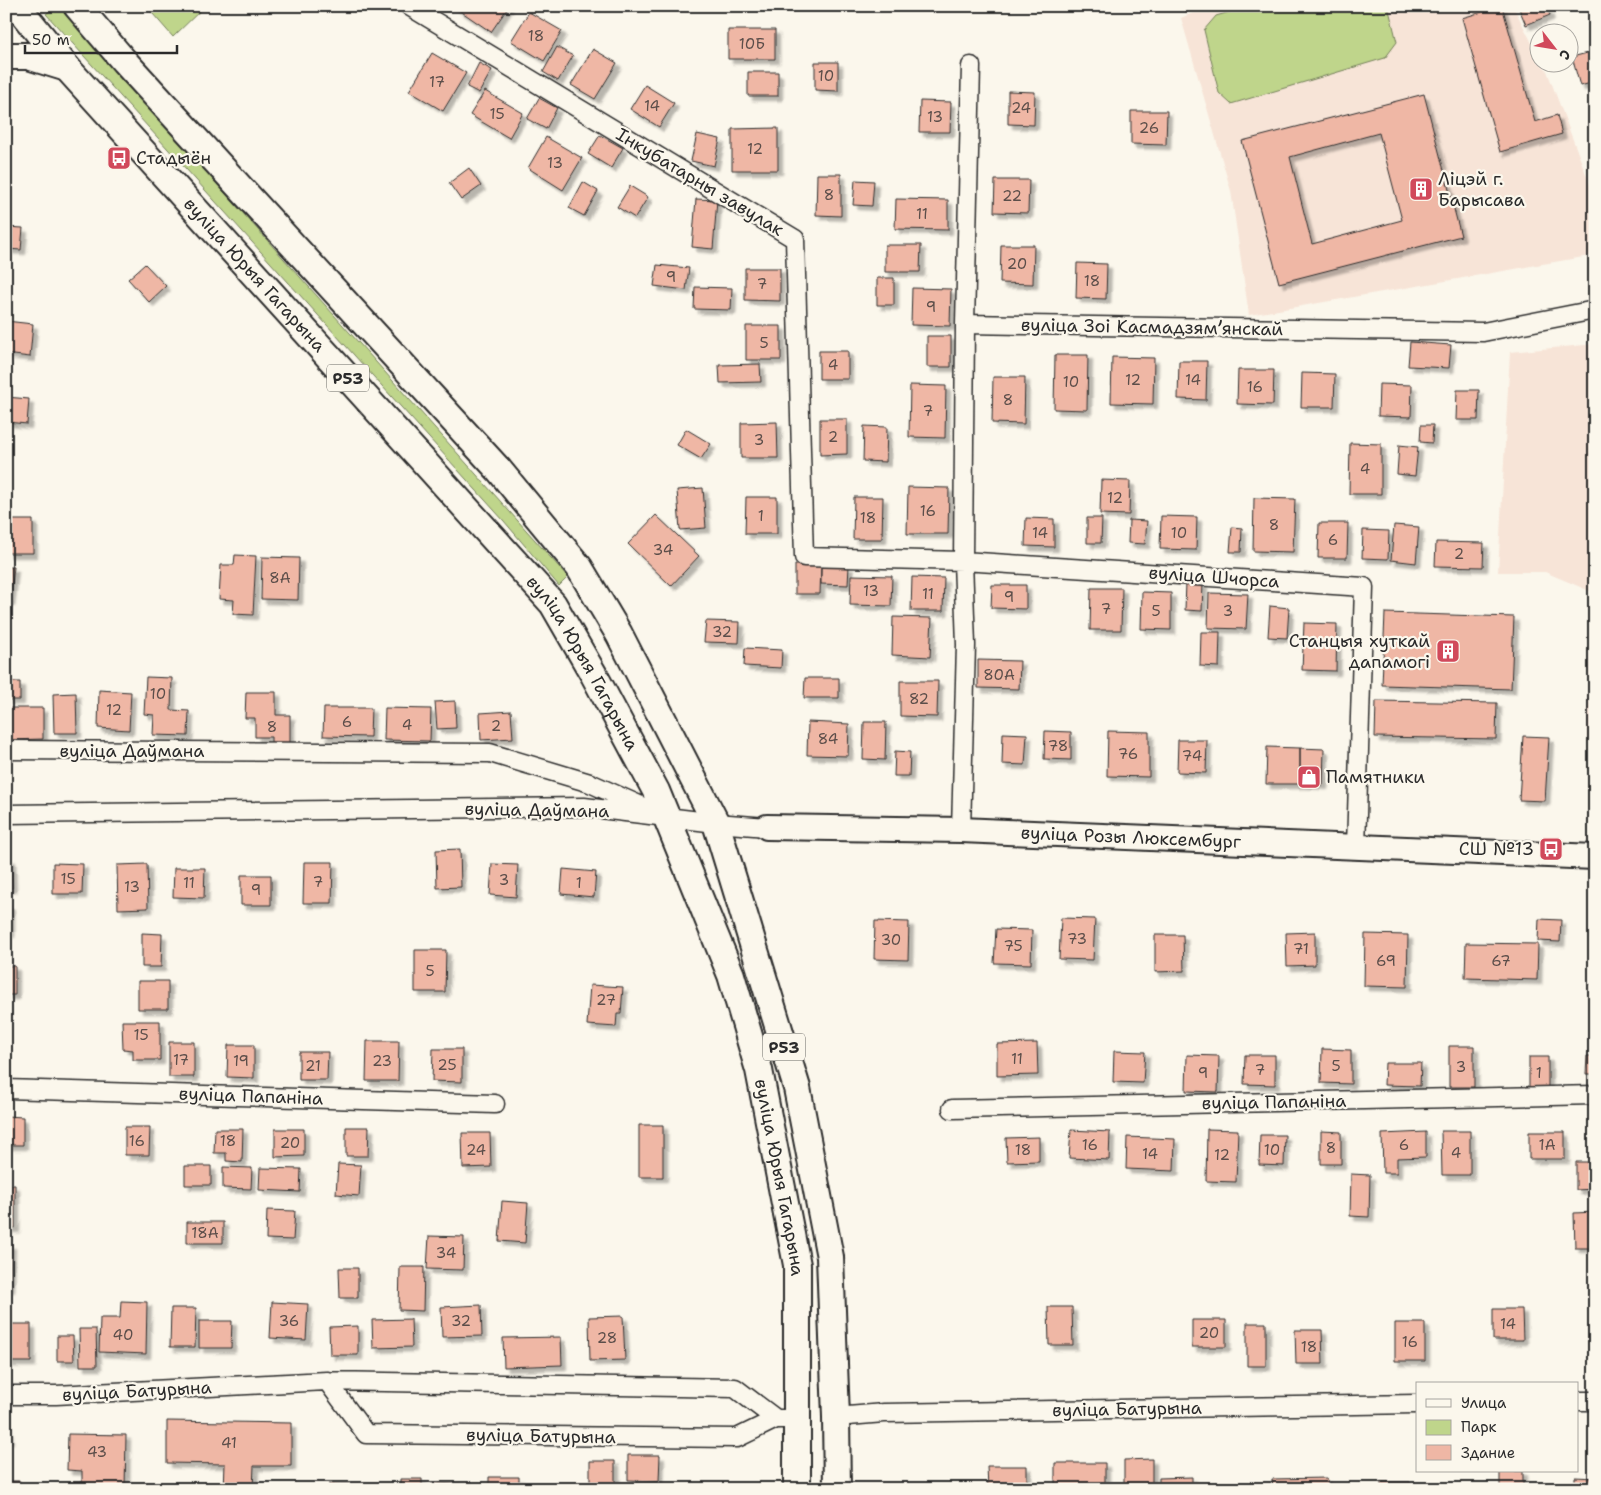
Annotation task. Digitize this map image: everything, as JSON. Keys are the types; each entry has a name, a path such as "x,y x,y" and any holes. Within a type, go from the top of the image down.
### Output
{"main road":[{"name":"вуліца Юрыя Гагарына","path":"17,6 67,68 553,604 652,782 731,975 759,1070 797,1265 787,1419 798,1489"},
{"name":"вуліца Юрыя Гагарына","path":"77,6 124,61 499,470 579,567 619,634 716,823 797,1088 830,1257 837,1489"},
{"path":"6,56 28,56 67,68"}],"street":[{"name":"Інкубатарны завулак","path":"409,6 795,239 804,557"},
{"path":"961,830 966,645 963,561 965,324 971,66"},
{"name":"вуліца Зоі Касмадзямʼянскай","path":"965,324 1483,332 1595,310"},
{"name":"вуліца Шчорса","path":"804,557 963,561 1364,587 1356,847"},
{"name":"вуліца Даўмана","path":"6,750 490,753 590,783 666,816"},
{"name":"вуліца Даўмана","path":"6,814 584,807 666,816"},
{"name":"вуліца Розы Люксембург","path":"666,816 716,823 767,827 961,830 1595,857"},
{"name":"вуліца Папаніна","path":"6,1089 495,1104"},
{"name":"вуліца Папаніна","path":"952,1109 1595,1095"},
{"name":"вуліца Батурына","path":"327,1381 366,1434 737,1438 787,1419"},
{"name":"вуліца Батурына","path":"6,1395 56,1395 327,1381 736,1388 787,1419"},
{"path":"1578,1401 1595,1401"},
{"name":"вуліца Батурына","path":"836,1417 894,1413 1416,1404"}],"shaded area":[{"path":"1209,6 1513,6 1528,35 1528,72 1547,72 1595,198 1595,255 1249,315 1231,191 1181,18"},
{"path":"1595,344 1595,737 1587,738 1592,592 1545,572 1498,572 1510,352"}],"green space":[{"path":"55,6 58,6 568,577 559,586 504,521 46,14"},
{"path":"146,6 205,6 173,37"},
{"path":"1250,6 1388,6 1397,42 1385,58 1231,104 1219,93 1204,30 1216,16"}],"building":[{"path":"453,6 509,6 491,32"},
{"path":"1502,6 1535,122 1557,115 1562,134 1500,152 1462,18"},
{"path":"1518,6 1546,6 1550,15 1533,22 1528,22 1526,25"},
{"path":"529,12 562,31 544,61 511,41"},
{"path":"728,30 775,30 775,59 728,59"},
{"path":"557,47 573,56 558,81 543,72"},
{"path":"593,49 617,63 595,99 571,85"},
{"path":"1595,51 1595,82 1580,86 1576,72 1578,72 1578,55"},
{"path":"432,53 466,73 443,111 409,91"},
{"path":"815,62 838,62 838,91 815,90"},
{"path":"479,63 492,70 479,93 467,87"},
{"path":"748,72 778,72 778,96 748,96"},
{"path":"645,85 674,103 659,127 630,109"},
{"path":"485,91 523,113 509,138 470,115"},
{"path":"1008,91 1035,92 1034,125 1008,124"},
{"name":"Ліцэй г. Барысава","path":"1424,94 1461,236 1279,283 1242,141","holes":["1379,133 1402,220 1312,244 1290,157"]},
{"path":"539,98 557,108 546,129 527,119"},
{"path":"920,101 951,102 950,132 919,132"},
{"path":"1131,111 1167,111 1166,145 1131,144"},
{"path":"778,128 778,170 732,170 732,129"},
{"path":"697,134 720,139 714,166 691,161"},
{"path":"600,135 623,148 611,168 588,154"},
{"path":"546,137 582,158 563,190 528,168"},
{"path":"469,168 481,186 461,200 449,183"},
{"path":"817,174 841,174 841,216 816,215"},
{"path":"855,180 874,181 872,206 853,205"},
{"path":"995,180 1029,180 1028,213 994,212"},
{"path":"583,182 598,191 584,216 569,208"},
{"path":"630,186 648,197 635,218 617,207"},
{"path":"696,199 717,200 713,249 692,247"},
{"path":"896,199 948,200 948,230 895,229"},
{"path":"6,227 23,228 21,250 6,249"},
{"path":"885,245 921,245 920,272 885,272"},
{"path":"1001,245 1034,245 1033,284 1000,283"},
{"path":"1077,263 1107,264 1106,299 1076,298"},
{"path":"145,264 166,286 149,302 128,279"},
{"path":"657,265 689,268 686,290 654,286"},
{"path":"745,268 780,268 780,301 745,300"},
{"path":"877,278 894,278 894,305 877,305"},
{"path":"695,287 732,288 731,310 694,309"},
{"path":"912,288 951,289 950,326 911,325"},
{"path":"6,321 33,324 30,357 6,354"},
{"path":"746,326 781,326 781,360 746,360"},
{"path":"927,336 951,336 951,367 927,367"},
{"path":"1410,342 1451,345 1449,368 1408,366"},
{"path":"819,351 848,351 848,379 819,379"},
{"path":"1055,355 1088,355 1087,410 1054,409"},
{"path":"1112,357 1154,358 1153,404 1111,403"},
{"path":"1179,361 1207,361 1206,400 1178,399"},
{"path":"760,364 761,382 720,383 719,365"},
{"path":"1238,370 1274,370 1273,405 1237,404"},
{"path":"1302,373 1335,374 1334,407 1301,407"},
{"path":"993,377 1025,377 1024,424 992,423"},
{"path":"1379,384 1412,385 1411,417 1378,416"},
{"path":"910,385 946,386 945,438 909,437"},
{"path":"1457,390 1479,390 1478,420 1456,420"},
{"path":"6,397 29,399 27,424 6,422"},
{"path":"820,419 847,419 847,454 820,455"},
{"path":"777,422 778,458 741,458 741,423"},
{"path":"1421,425 1433,425 1432,443 1420,442"},
{"path":"864,426 887,427 886,462 863,461"},
{"path":"686,429 711,444 701,459 677,445"},
{"path":"1350,443 1381,444 1381,494 1349,494"},
{"path":"1399,445 1418,447 1415,476 1397,474"},
{"path":"1101,480 1130,481 1129,515 1100,514"},
{"path":"908,487 949,488 948,534 907,534"},
{"path":"703,488 706,528 680,530 677,490"},
{"path":"746,497 777,497 777,534 745,534"},
{"path":"854,497 883,497 882,539 853,539"},
{"path":"1254,498 1295,499 1293,552 1253,551"},
{"path":"656,515 699,556 671,586 628,544"},
{"path":"1161,516 1197,517 1196,550 1160,549"},
{"path":"1026,518 1054,519 1054,547 1025,546"},
{"path":"1087,518 1102,518 1101,543 1087,543"},
{"path":"6,520 33,520 33,553 6,553"},
{"path":"1129,520 1147,521 1145,544 1128,543"},
{"path":"1319,523 1348,523 1347,558 1318,558"},
{"path":"1394,525 1419,527 1416,563 1391,560"},
{"path":"1232,527 1242,528 1241,552 1230,552"},
{"path":"1363,530 1389,531 1388,559 1362,558"},
{"path":"1436,542 1484,543 1483,567 1435,566"},
{"path":"235,555 256,556 253,615 233,614 234,600 219,599 221,565 234,565"},
{"path":"262,557 299,558 298,600 261,599"},
{"path":"795,565 821,565 820,594 795,594"},
{"path":"821,565 849,566 848,585 821,584"},
{"path":"6,567 14,567 10,602 6,601"},
{"path":"851,575 892,576 891,606 850,605"},
{"path":"912,577 944,578 943,611 911,611"},
{"path":"1186,582 1203,583 1202,611 1185,610"},
{"path":"992,585 1026,585 1026,609 991,608"},
{"path":"1091,588 1122,588 1121,630 1090,630"},
{"path":"1142,592 1171,593 1171,630 1141,629"},
{"path":"1209,593 1248,594 1246,629 1208,628"},
{"path":"1270,606 1289,608 1287,638 1268,637"},
{"name":"Станцыя хуткай дапамогі","path":"1385,613 1514,617 1511,689 1382,685"},
{"path":"893,617 932,618 930,657 892,655"},
{"path":"706,621 740,622 739,643 704,642"},
{"path":"1304,623 1337,624 1336,671 1302,670"},
{"path":"1201,632 1220,632 1219,667 1200,666"},
{"path":"745,648 782,650 781,668 744,666"},
{"path":"978,660 1020,661 1019,689 978,688"},
{"path":"146,677 172,678 171,710 189,711 188,736 153,735 154,715 144,714"},
{"path":"805,678 839,678 839,698 804,698"},
{"path":"900,681 938,681 937,717 900,716"},
{"path":"6,682 20,682 20,700 6,700"},
{"path":"99,690 131,692 129,730 98,728"},
{"path":"246,692 276,692 276,715 290,715 290,745 271,745 271,737 255,737 255,718 245,718"},
{"path":"76,693 77,733 54,733 53,694"},
{"path":"455,701 456,728 437,729 435,702"},
{"path":"1376,701 1497,703 1496,739 1375,737"},
{"path":"7,708 43,708 43,739 7,740"},
{"path":"324,708 371,708 370,737 323,736"},
{"path":"385,708 431,709 430,741 384,740"},
{"path":"511,711 513,738 481,740 480,713"},
{"path":"808,722 849,724 848,756 807,755"},
{"path":"864,722 886,722 885,760 863,759"},
{"path":"1045,731 1071,732 1071,760 1044,759"},
{"path":"1108,731 1149,732 1149,777 1107,776"},
{"path":"1003,733 1027,734 1025,765 1002,764"},
{"path":"1523,736 1549,737 1545,801 1519,800"},
{"path":"1178,740 1207,740 1206,773 1177,772"},
{"path":"1267,747 1300,748 1300,784 1266,784"},
{"path":"1300,748 1324,749 1323,785 1300,784"},
{"path":"895,751 910,752 909,776 894,776"},
{"path":"460,849 461,887 437,888 436,850"},
{"path":"6,858 11,858 12,888 6,888"},
{"path":"304,862 333,862 332,903 303,903"},
{"path":"53,863 83,864 82,894 53,894"},
{"path":"147,864 148,908 118,909 117,865"},
{"path":"492,864 518,865 516,897 490,895"},
{"path":"174,868 205,868 204,898 173,897"},
{"path":"563,869 596,872 594,897 561,894"},
{"path":"241,875 271,875 271,905 241,905"},
{"path":"6,905 10,905 10,933 6,933"},
{"path":"1061,918 1095,919 1093,960 1059,959"},
{"path":"1539,919 1561,920 1560,942 1538,941"},
{"path":"875,921 909,922 908,960 874,959"},
{"path":"996,929 1032,930 1031,964 994,963"},
{"path":"1315,932 1315,965 1287,966 1286,933"},
{"path":"142,933 162,934 161,967 142,967"},
{"path":"1365,934 1408,935 1407,987 1364,986"},
{"path":"1155,935 1183,935 1184,971 1155,972"},
{"path":"1466,943 1538,944 1537,980 1465,978"},
{"path":"415,950 446,950 445,992 415,992"},
{"path":"6,966 15,966 15,995 6,995"},
{"path":"138,981 168,981 168,1009 138,1009"},
{"path":"1591,984 1595,984 1595,1010 1591,1010"},
{"path":"590,985 623,987 621,1014 617,1014 616,1027 587,1025"},
{"path":"122,1021 160,1021 160,1060 133,1060 133,1050 123,1049"},
{"path":"367,1041 399,1041 398,1081 366,1081"},
{"path":"169,1042 194,1042 194,1077 169,1077"},
{"path":"1037,1043 1038,1075 997,1076 997,1044"},
{"path":"228,1045 254,1045 254,1078 227,1077"},
{"path":"1449,1046 1474,1046 1474,1087 1449,1087"},
{"path":"433,1049 462,1049 462,1082 432,1081"},
{"path":"1322,1049 1351,1050 1351,1084 1321,1083"},
{"path":"1114,1051 1145,1052 1143,1083 1113,1082"},
{"path":"299,1052 328,1052 327,1080 299,1080"},
{"path":"1187,1055 1219,1056 1218,1092 1186,1091"},
{"path":"1245,1055 1275,1055 1275,1085 1244,1084"},
{"path":"1587,1056 1595,1056 1595,1074 1586,1074"},
{"path":"1529,1057 1548,1057 1548,1088 1529,1089"},
{"path":"1385,1063 1421,1063 1420,1086 1384,1085"},
{"path":"6,1116 23,1117 23,1145 6,1145"},
{"path":"639,1125 663,1125 663,1177 639,1177"},
{"path":"125,1127 150,1127 149,1155 125,1155"},
{"path":"346,1127 369,1127 368,1156 346,1156"},
{"path":"215,1129 243,1129 242,1162 226,1161 226,1153 214,1153"},
{"path":"275,1129 304,1129 304,1156 275,1157"},
{"path":"1207,1129 1238,1130 1236,1182 1206,1181"},
{"path":"1071,1130 1110,1132 1109,1160 1069,1158"},
{"path":"1321,1131 1341,1132 1341,1164 1321,1164"},
{"path":"1441,1131 1470,1131 1470,1175 1442,1175"},
{"path":"1426,1132 1426,1157 1397,1158 1397,1173 1383,1173 1382,1134"},
{"path":"1529,1132 1565,1132 1565,1159 1529,1159"},
{"path":"462,1133 490,1133 491,1167 463,1168"},
{"path":"1260,1135 1285,1135 1284,1166 1259,1165"},
{"path":"1039,1137 1039,1161 1007,1162 1006,1138"},
{"path":"1127,1137 1175,1139 1174,1171 1126,1169"},
{"path":"1576,1162 1595,1162 1595,1189 1576,1190"},
{"path":"338,1164 361,1165 359,1196 336,1194"},
{"path":"185,1166 211,1166 211,1185 185,1185"},
{"path":"223,1167 252,1168 251,1189 223,1188"},
{"path":"260,1168 301,1169 300,1192 259,1190"},
{"path":"1351,1174 1370,1175 1369,1217 1350,1216"},
{"path":"6,1185 15,1185 15,1228 6,1228"},
{"path":"502,1201 528,1203 525,1243 499,1241"},
{"path":"267,1210 295,1211 293,1240 266,1239"},
{"path":"1595,1212 1595,1248 1575,1248 1574,1213"},
{"path":"187,1222 223,1222 223,1243 187,1243"},
{"path":"429,1236 464,1237 463,1270 427,1269"},
{"path":"6,1244 11,1244 10,1288 6,1288"},
{"path":"400,1267 424,1267 423,1311 399,1310"},
{"path":"339,1268 358,1268 358,1298 340,1298"},
{"path":"121,1301 147,1302 146,1354 99,1352 100,1318 120,1318"},
{"path":"272,1302 308,1304 306,1340 270,1338"},
{"path":"481,1305 482,1336 442,1337 441,1307"},
{"path":"1048,1307 1072,1307 1073,1345 1049,1345"},
{"path":"171,1308 196,1308 195,1347 170,1347"},
{"path":"1493,1309 1522,1309 1523,1340 1493,1340"},
{"path":"623,1316 625,1360 590,1361 589,1317"},
{"path":"411,1319 412,1347 373,1348 372,1320"},
{"path":"1192,1320 1226,1320 1226,1347 1192,1347"},
{"path":"199,1321 232,1321 231,1348 199,1348"},
{"path":"1247,1323 1266,1323 1266,1366 1247,1366"},
{"path":"1395,1323 1425,1323 1425,1361 1395,1361"},
{"path":"6,1324 31,1324 31,1362 6,1362"},
{"path":"358,1326 358,1355 330,1355 329,1327"},
{"path":"79,1329 96,1329 97,1366 80,1366"},
{"path":"1295,1330 1322,1330 1323,1364 1296,1364"},
{"path":"57,1336 73,1336 74,1361 57,1361"},
{"path":"561,1337 562,1365 504,1367 503,1338"},
{"path":"6,1414 9,1439 6,1439"},
{"path":"167,1421 291,1423 291,1466 254,1466 253,1489 224,1489 225,1464 167,1463"},
{"path":"68,1434 126,1435 125,1489 82,1489 82,1471 67,1470"},
{"path":"628,1455 660,1455 659,1481 628,1480"},
{"path":"1152,1459 1152,1488 1124,1488 1124,1460"},
{"path":"590,1461 615,1461 615,1488 590,1488"},
{"path":"1055,1463 1105,1463 1105,1489 1055,1488"},
{"path":"987,1466 1027,1466 1027,1489 988,1489"},
{"path":"1500,1472 1523,1472 1523,1489 1500,1489"},
{"path":"489,1477 519,1477 519,1489 489,1489"},
{"path":"1192,1477 1192,1489 1159,1489 1159,1478"},
{"path":"1575,1477 1595,1478 1595,1489 1575,1489"},
{"path":"1327,1478 1328,1489 1272,1489 1272,1479"},
{"path":"400,1479 422,1479 422,1489 400,1489"},
{"path":"6,1481 20,1481 21,1489 6,1489"},
{"path":"1381,1482 1410,1482 1410,1489 1381,1489"},
{"path":"432,1483 460,1484 460,1489 432,1489"},
{"path":"329,1484 360,1484 360,1489 329,1489"}],"place":[{"name":"Стадыён","path":"119,158"},
{"name":"Ліцэй г. Барысава","path":"1421,189"},
{"name":"Станцыя хуткай дапамогі","path":"1448,651"},
{"name":"Памятники","path":"1309,777"},
{"name":"СШ №13","path":"1551,849"}]}
